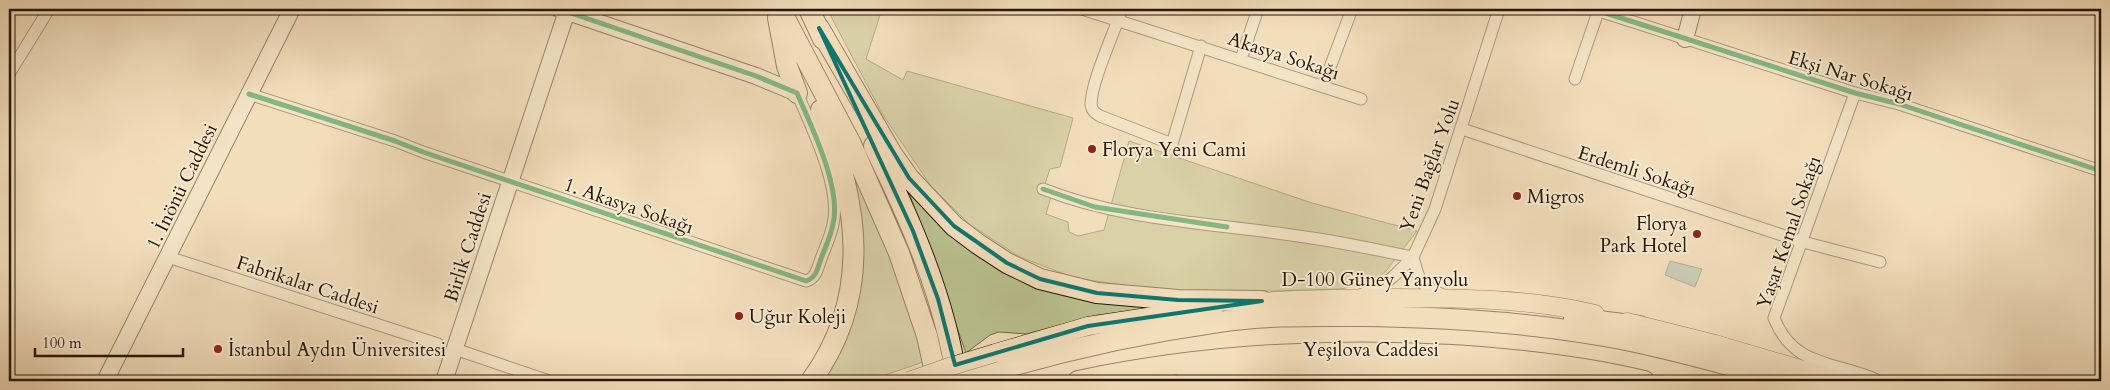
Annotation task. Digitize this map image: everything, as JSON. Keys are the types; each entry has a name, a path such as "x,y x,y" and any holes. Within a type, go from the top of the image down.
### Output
{"highway":[{"path":"776,9 787,66 797,93"},
{"path":"780,9 851,144 899,253 928,336 937,381"},
{"path":"809,9 896,190 917,240 947,328 957,381"},
{"path":"818,28 888,147 909,178 954,226 1007,263 1040,279 1097,292 1178,300 1262,301"},
{"path":"794,35 801,60 841,164 850,203 854,247 853,275 845,312 832,347 811,381"},
{"path":"1426,318 1442,313 1475,310 1518,312 1639,326"},
{"path":"962,381 997,362 1221,322 1329,316 1498,322 1620,339 1739,368 1783,381"},
{"path":"1078,381 1181,363 1226,358 1358,353 1500,358 1588,370 1644,381"}],"main road":[{"name":"D-100 Güney Yanyolu","path":"909,381 952,366 997,362 1088,326 1262,301 1349,298 1458,299 1558,305 1715,344 1841,381"},
{"name":"Yeşilova Caddesi","path":"1183,381 1242,377 1280,369 1302,376 1403,375 1558,381"}],"street":[{"path":"9,74 49,9"},
{"name":"1. İnönü Caddesi","path":"105,381 292,9"},
{"name":"Akasya Sokağı","path":"1082,9 1361,99"},
{"path":"1122,9 1094,89 1091,107 1100,116 1172,144 1201,46"},
{"path":"1240,59 1258,9"},
{"path":"1323,86 1352,9"},
{"name":"Yeni Bağlar Yolu","path":"1349,298 1381,286 1413,257 1435,209 1499,9"},
{"path":"1575,79 1597,9"},
{"name":"Ekşi Nar Sokağı","path":"1597,9 1855,94 1899,104 2101,171"},
{"path":"1685,39 1693,9"},
{"path":"563,10 756,76 797,93"},
{"name":"Birlik Caddesi","path":"444,381 563,10"},
{"path":"756,76 770,74 787,66"},
{"name":"1. Akasya Sokağı","path":"247,97 394,141 806,281 811,280 816,272 834,223 834,208 823,156 797,93"},
{"name":"Yaşar Kemal Sokağı","path":"1855,94 1774,318 1780,334 1791,347 1814,360 1865,374 1879,381"},
{"name":"Erdemli Sokağı","path":"1462,129 1803,242 1880,262"},
{"path":"1043,190 1095,207 1306,237 1413,257 1418,276 1429,290 1458,299"},
{"name":"Fabrikalar Caddesi","path":"168,257 438,344"},
{"path":"455,349 548,381"}],"highlighted area":[{"path":"819,28 909,178 954,226 1007,263 1040,279 1097,293 1178,300 1262,301 1088,326 955,365 938,299 913,231"}],"green space":[{"path":"827,9 839,12 840,9 882,9 866,59 903,80 907,71 1073,118 1060,167 1050,169 1042,193 1051,197 1046,214 1068,222 1069,232 1078,236 1104,230 1129,141 1312,203 1417,231 1386,271 1374,281 1341,289 1238,292 1158,290 1075,278 1020,257 969,224 931,186 883,115"},
{"path":"840,137 880,223 926,361 868,381 822,381 853,313"},
{"path":"907,187 998,266 1153,306 1145,309 1098,315 1026,334 999,332 990,335 966,353"}],"water":[{"path":"1670,261 1702,269 1695,287 1665,275"}],"cycle path":[{"path":"249,94 395,141 806,281 813,277 830,236 835,209 824,157 797,93 756,76 559,9"},
{"path":"1593,9 1855,93 1899,104 2101,171"},
{"path":"1043,189 1095,207 1227,227"}],"place":[{"name":"Florya Yeni Cami","path":"1092,149"},
{"name":"Migros","path":"1517,196"},
{"name":"Florya Park Hotel","path":"1697,234"},
{"name":"Uğur Koleji","path":"739,316"},
{"name":"İstanbul Aydın Üniversitesi","path":"218,349"}]}
